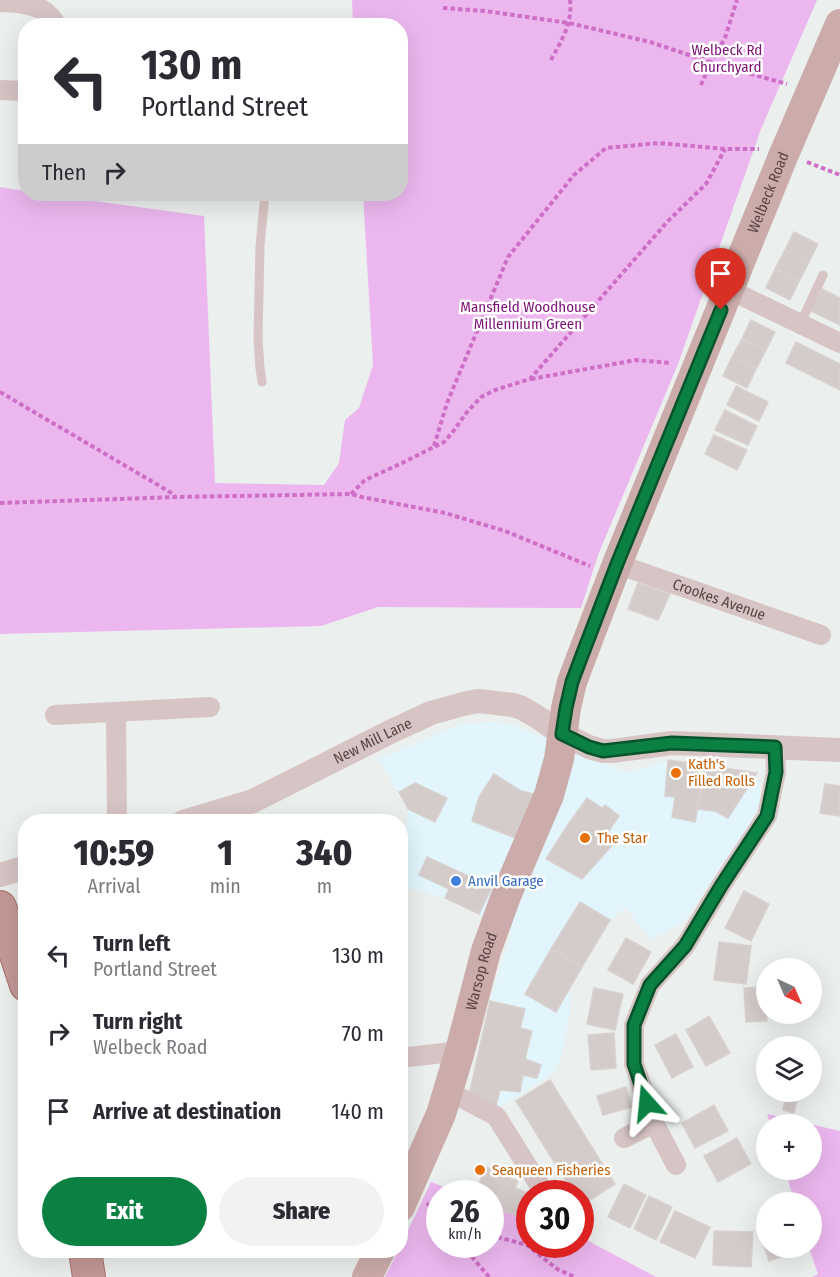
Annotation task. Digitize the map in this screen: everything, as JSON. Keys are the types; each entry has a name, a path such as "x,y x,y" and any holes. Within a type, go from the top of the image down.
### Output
{"highway":[{"path":"0,908 18,961"},
{"path":"86,1258 89,1277"}],"main road":[{"name":"Welbeck Road","path":"562,734 572,682 617,564 784,154 840,24"},
{"name":"Warsop Road","path":"408,1189 441,1114 486,951 549,795 559,759 562,734"},
{"path":"367,1277 376,1258"}],"street":[{"path":"13,2 42,8 51,18"},
{"path":"0,90 18,91"},
{"path":"730,290 840,343"},
{"name":"Crookes Avenue","path":"617,564 821,635"},
{"name":"New Mill Lane","path":"210,814 253,801 431,713 478,701 522,708 562,734 603,751 672,743 840,750"},
{"path":"55,715 210,707"},
{"path":"116,712 117,814"},
{"path":"676,1165 654,1123 634,1064 634,1025 650,985 685,946 767,816 776,772 775,747"},
{"path":"0,875 18,869"},
{"path":"408,1057 460,1051"},
{"path":"448,1091 496,1116 536,1180"},
{"path":"624,1138 654,1123"}],"lane":[{"path":"262,382 258,339 260,246 265,201"},
{"path":"800,324 823,274"}],"path":[{"path":"551,60 569,23 572,10 570,0"},
{"path":"701,86 725,38 737,0"},
{"path":"443,8 485,11 569,23 650,42 781,83 812,89"},
{"path":"434,446 447,403 508,257 574,175 606,148 659,143 725,149 755,148 784,154 840,175"},
{"path":"530,379 668,221 706,184 725,149"},
{"path":"351,494 365,480 444,442 481,397 495,390 530,379 636,360 678,364 696,370"},
{"path":"0,392 177,497"},
{"path":"0,503 351,494 445,513 505,531 586,564"},
{"path":"504,1239 528,1245 557,1269 575,1277"},
{"path":"473,1258 489,1277"}],"shaded area":[{"path":"494,722 516,726 627,773 668,760 757,773 760,782 760,802 752,820 684,922 651,940 626,908 610,920 569,989 570,1014 560,1062 554,1067 556,1072 498,1108 469,1095 490,1001 512,931 445,898 408,888 408,809 379,759 461,724"}],"green space":[{"name":"Mansfield Woodhouse Millennium Green","path":"352,0 817,0 761,129 678,364 598,555 581,608 378,607 321,626 0,634 0,187 18,190 18,201 94,201 204,216 215,483 324,485 339,463 345,420 359,408 373,365 363,201 408,201 408,18 353,18"},
{"path":"822,1127 840,1131 840,1277 812,1277 818,1274 812,1258 822,1258 822,1192 792,1192 788,1180 822,1180"},
{"path":"426,1192 426,1258 504,1258 504,1211 516,1216 516,1258 594,1258 594,1244 656,1277 385,1277 394,1258 408,1258 408,1230"}],"building":[{"path":"794,232 818,244 809,262 785,250"},
{"path":"785,250 809,262 799,281 775,269"},
{"path":"775,269 799,281 790,300 766,288"},
{"path":"822,289 840,298 840,325 811,311"},
{"path":"751,320 775,332 766,350 742,339"},
{"path":"742,339 766,350 756,369 732,357"},
{"path":"796,342 840,364 840,390 786,363"},
{"path":"732,357 756,369 747,388 723,376"},
{"path":"736,386 768,402 759,421 727,405"},
{"path":"725,410 757,426 748,445 715,430"},
{"path":"714,435 747,450 737,470 705,454"},
{"path":"638,583 670,594 658,620 628,609"},
{"path":"668,760 706,765 695,822 672,817 675,797 665,796"},
{"path":"706,765 757,773 728,818 715,811 697,809"},
{"path":"494,774 521,791 534,794 518,839 472,821 479,797"},
{"path":"415,783 447,798 435,822 408,809 399,792"},
{"path":"825,784 840,786 840,816 820,813"},
{"name":"The Star","path":"587,798 602,808 605,805 619,816 606,835 615,842 582,879 546,859"},
{"name":"Anvil Garage","path":"427,857 492,887 479,914 445,898 449,889 419,875"},
{"path":"744,891 769,904 751,941 725,928"},
{"path":"580,902 610,920 582,967 551,949"},
{"path":"626,938 651,952 633,984 608,970"},
{"path":"719,942 751,946 746,984 714,980"},
{"path":"551,949 582,967 556,1012 525,994"},
{"path":"756,987 756,1022 746,1022 744,988"},
{"path":"594,988 623,994 615,1030 587,1024"},
{"path":"490,1001 525,1009 520,1028 532,1031 525,1059 541,1065 537,1078 523,1075 520,1092 500,1090 496,1106 469,1095"},
{"path":"709,1016 730,1053 706,1066 686,1030"},
{"path":"614,1033 616,1068 591,1070 588,1035"},
{"path":"676,1034 693,1067 672,1078 655,1045"},
{"path":"550,1080 615,1184 594,1198 594,1180 565,1180 516,1101"},
{"path":"626,1087 632,1107 603,1115 597,1096"},
{"path":"784,1102 797,1102 794,1113 783,1110"},
{"path":"714,1105 728,1131 695,1148 682,1123"},
{"path":"737,1138 751,1164 718,1182 704,1156"},
{"path":"486,1167 516,1180 516,1216 504,1211 504,1180 480,1180"},
{"path":"624,1184 646,1195 630,1228 608,1217"},
{"path":"649,1196 672,1207 656,1240 634,1229"},
{"path":"675,1211 710,1227 695,1258 660,1242"},
{"path":"714,1231 753,1232 751,1267 713,1265"}],"place":[{"name":"Kath's Filled Rolls","path":"676,773"},
{"name":"The Star","path":"585,838"},
{"name":"Anvil Garage","path":"456,881"},
{"name":"Seaqueen Fisheries","path":"480,1170"}],"route":[{"path":"647,1103 634,1064 634,1025 650,985 685,946 767,816 776,772 775,747 672,743 603,751 562,734 572,682 617,564 721,310"}],"park label":[{"name":"Welbeck Rd Churchyard","path":"727,58"}]}
